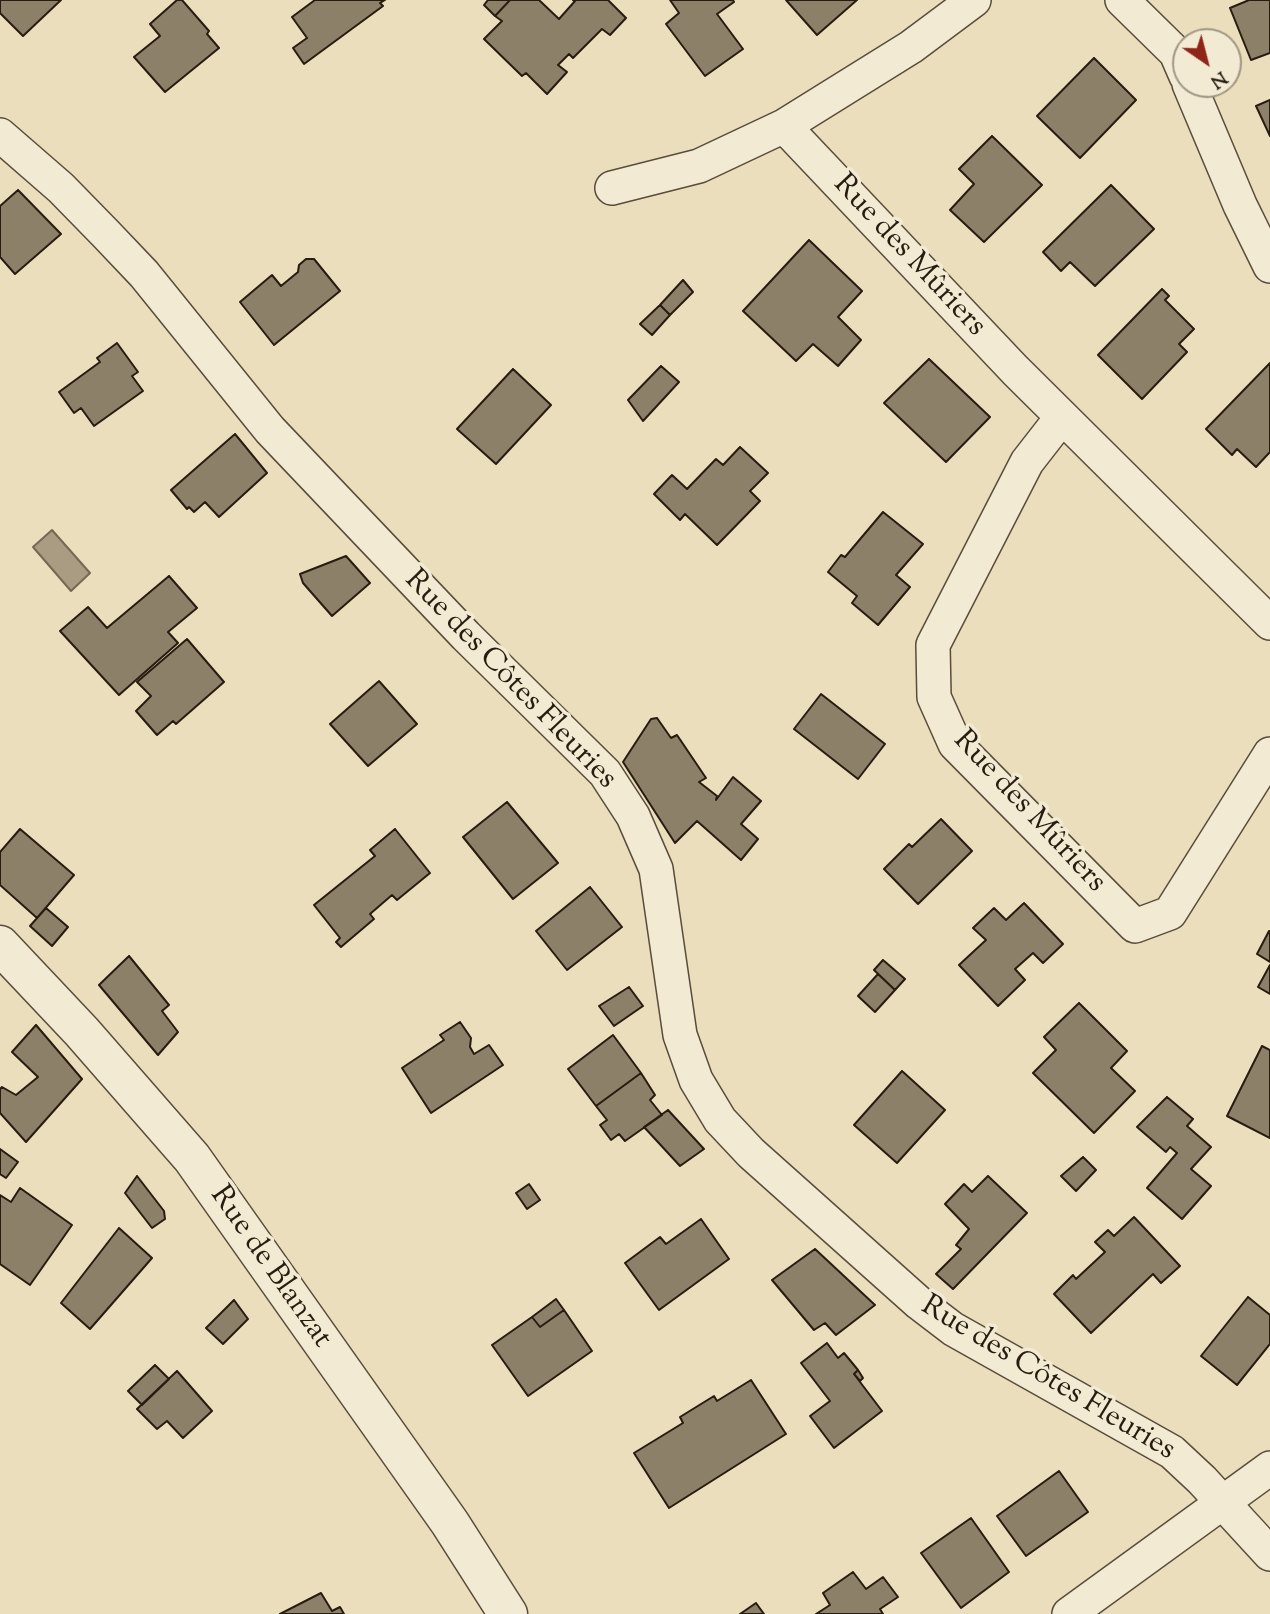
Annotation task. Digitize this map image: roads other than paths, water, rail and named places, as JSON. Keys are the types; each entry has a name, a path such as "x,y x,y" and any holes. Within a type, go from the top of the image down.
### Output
{"street":[{"path":"612,188 699,166 784,126 911,47 974,0"},
{"path":"1122,0 1172,48"},
{"path":"1195,98 1240,205 1270,266"},
{"name":"Rue des Mûriers","path":"784,126 1015,370 1270,622"},
{"name":"Rue des Côtes Fleuries","path":"0,135 61,188 144,274 271,430 466,636 604,773 633,816 656,869 680,1035 696,1080 720,1120 751,1153 919,1303 953,1329 1172,1452 1270,1554"},
{"name":"Rue des Mûriers","path":"1062,417 1027,462 933,645 934,697 954,744 1135,926 1170,913 1270,754"},
{"name":"Rue de Blanzat","path":"0,945 82,1032 192,1158 450,1523 508,1614"},
{"path":"1069,1614 1270,1468"}]}
